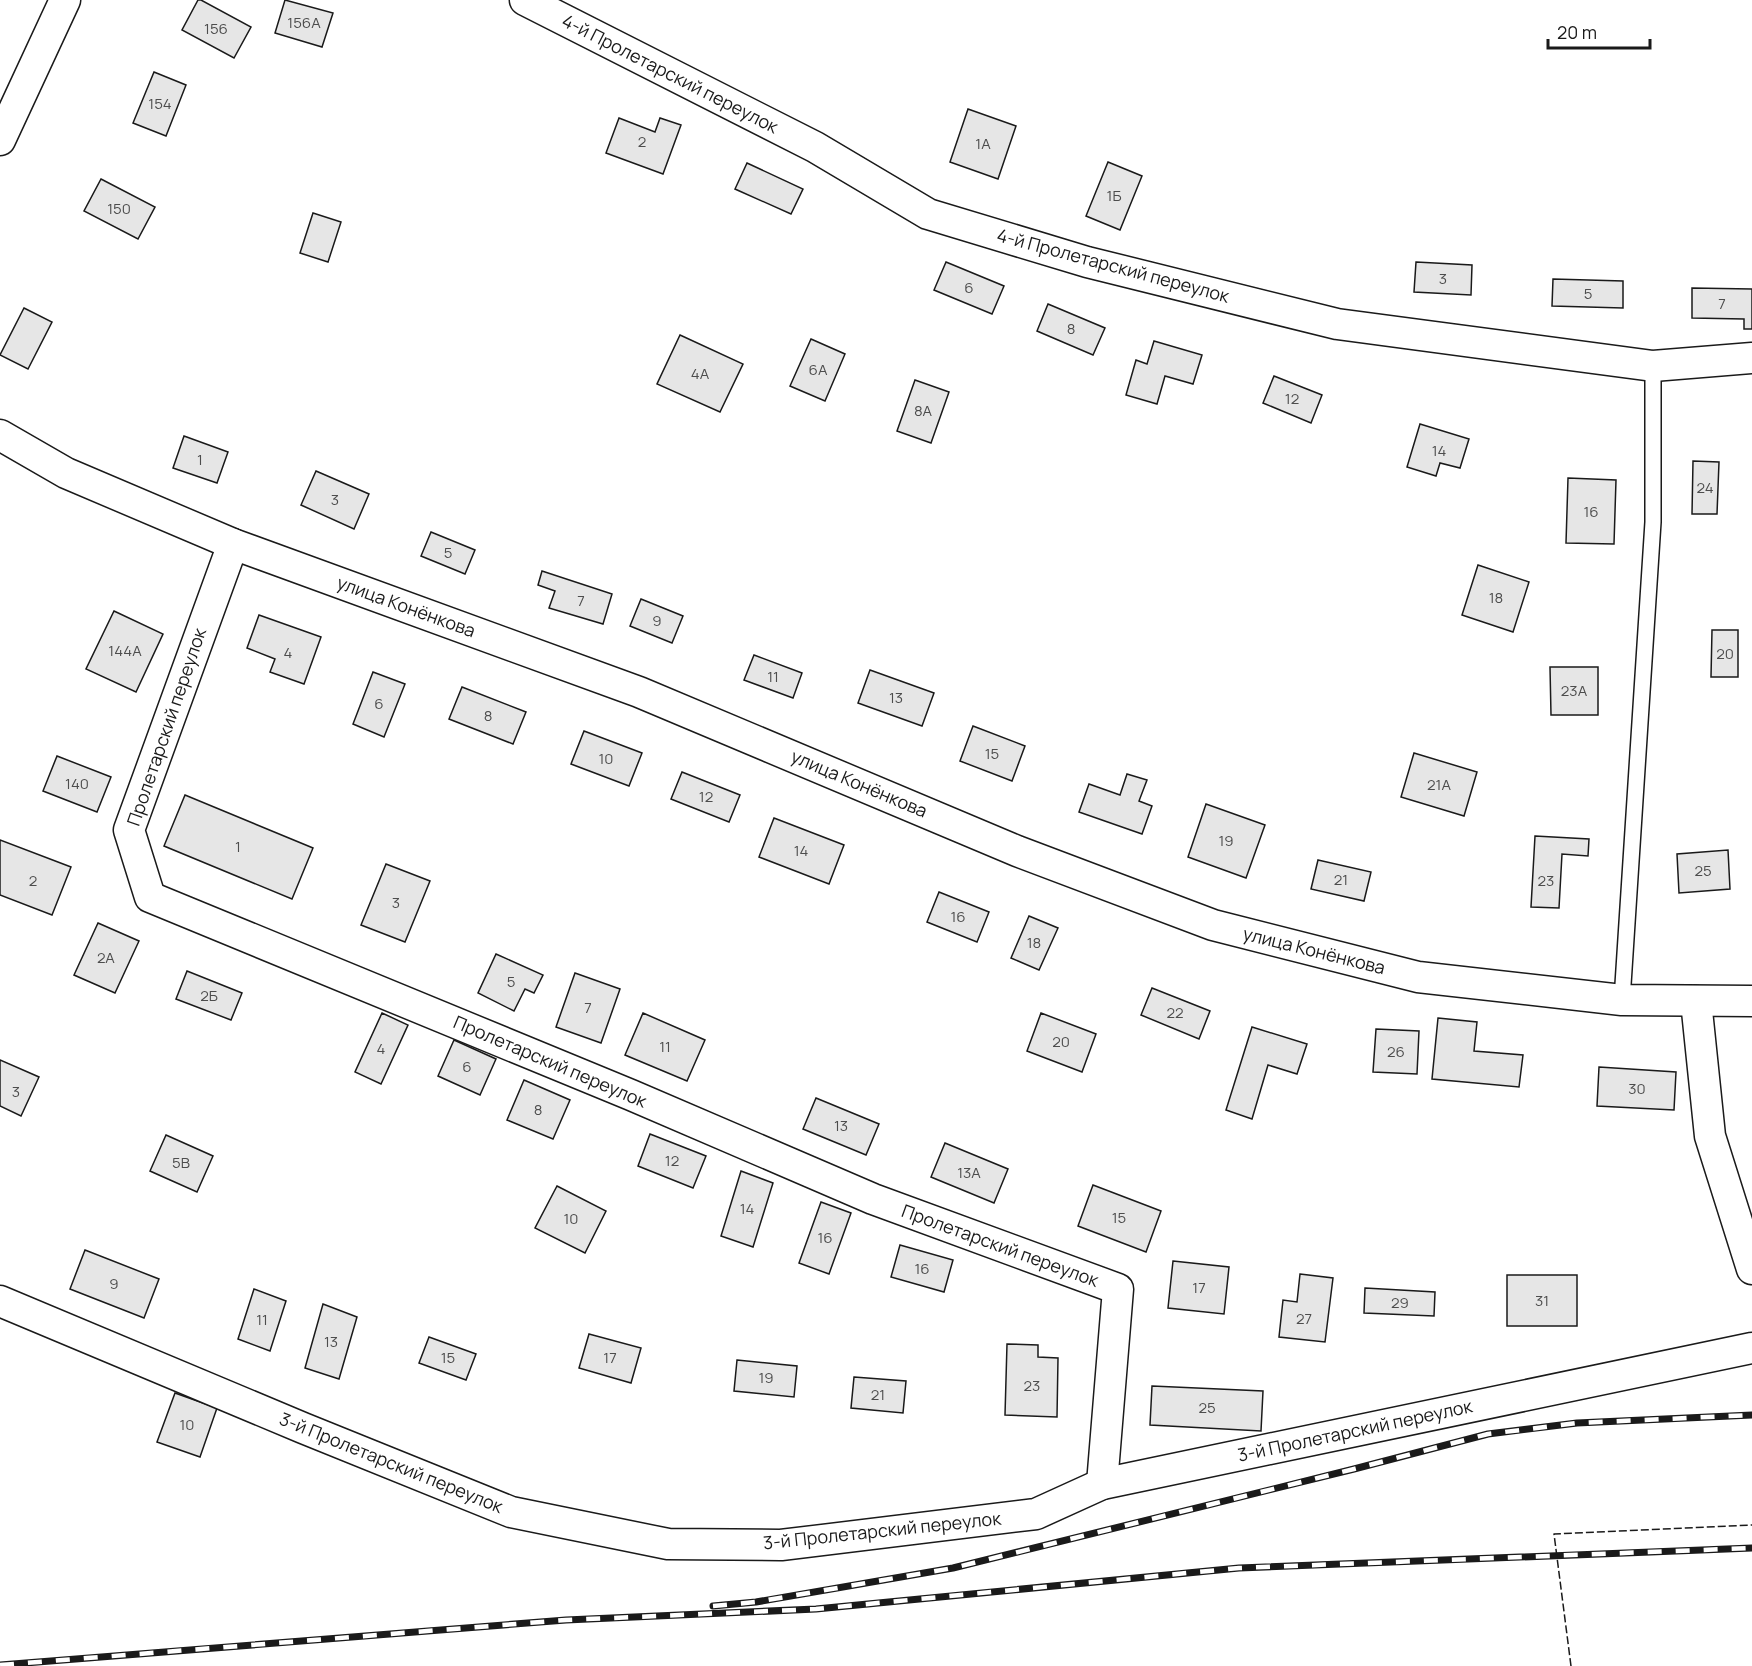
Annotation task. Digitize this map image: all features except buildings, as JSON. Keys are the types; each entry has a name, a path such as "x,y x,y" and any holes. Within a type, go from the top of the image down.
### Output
{"street":[{"path":"0,140 65,0"},
{"name":"4-й Пролетарский переулок","path":"525,0 815,147 928,214 1087,262 1337,324 1653,366 1752,358"},
{"name":"улица Конёнкова","path":"0,435 66,473 233,544 639,692 1017,851 1213,926 1418,977 1622,1000 1752,1001"},
{"name":"Пролетарский переулок","path":"233,544 129,830 150,897 631,1095 873,1199 1118,1289 1102,1484"},
{"path":"1696,1001 1710,1136 1752,1269"},
{"name":"3-й Пролетарский переулок","path":"0,1301 313,1432 512,1512 668,1544 781,1545 1036,1514 1102,1484 1752,1348"}],"lane":[{"path":"1622,1000 1653,522 1653,366"}],"railway":[{"path":"713,1606 756,1602 953,1568 1488,1434 1577,1423 1752,1415"},
{"path":"0,1665 566,1620 816,1609 1239,1568 1752,1548"}],"fence":[{"path":"1571,1666 1554,1534 1752,1525"}]}
